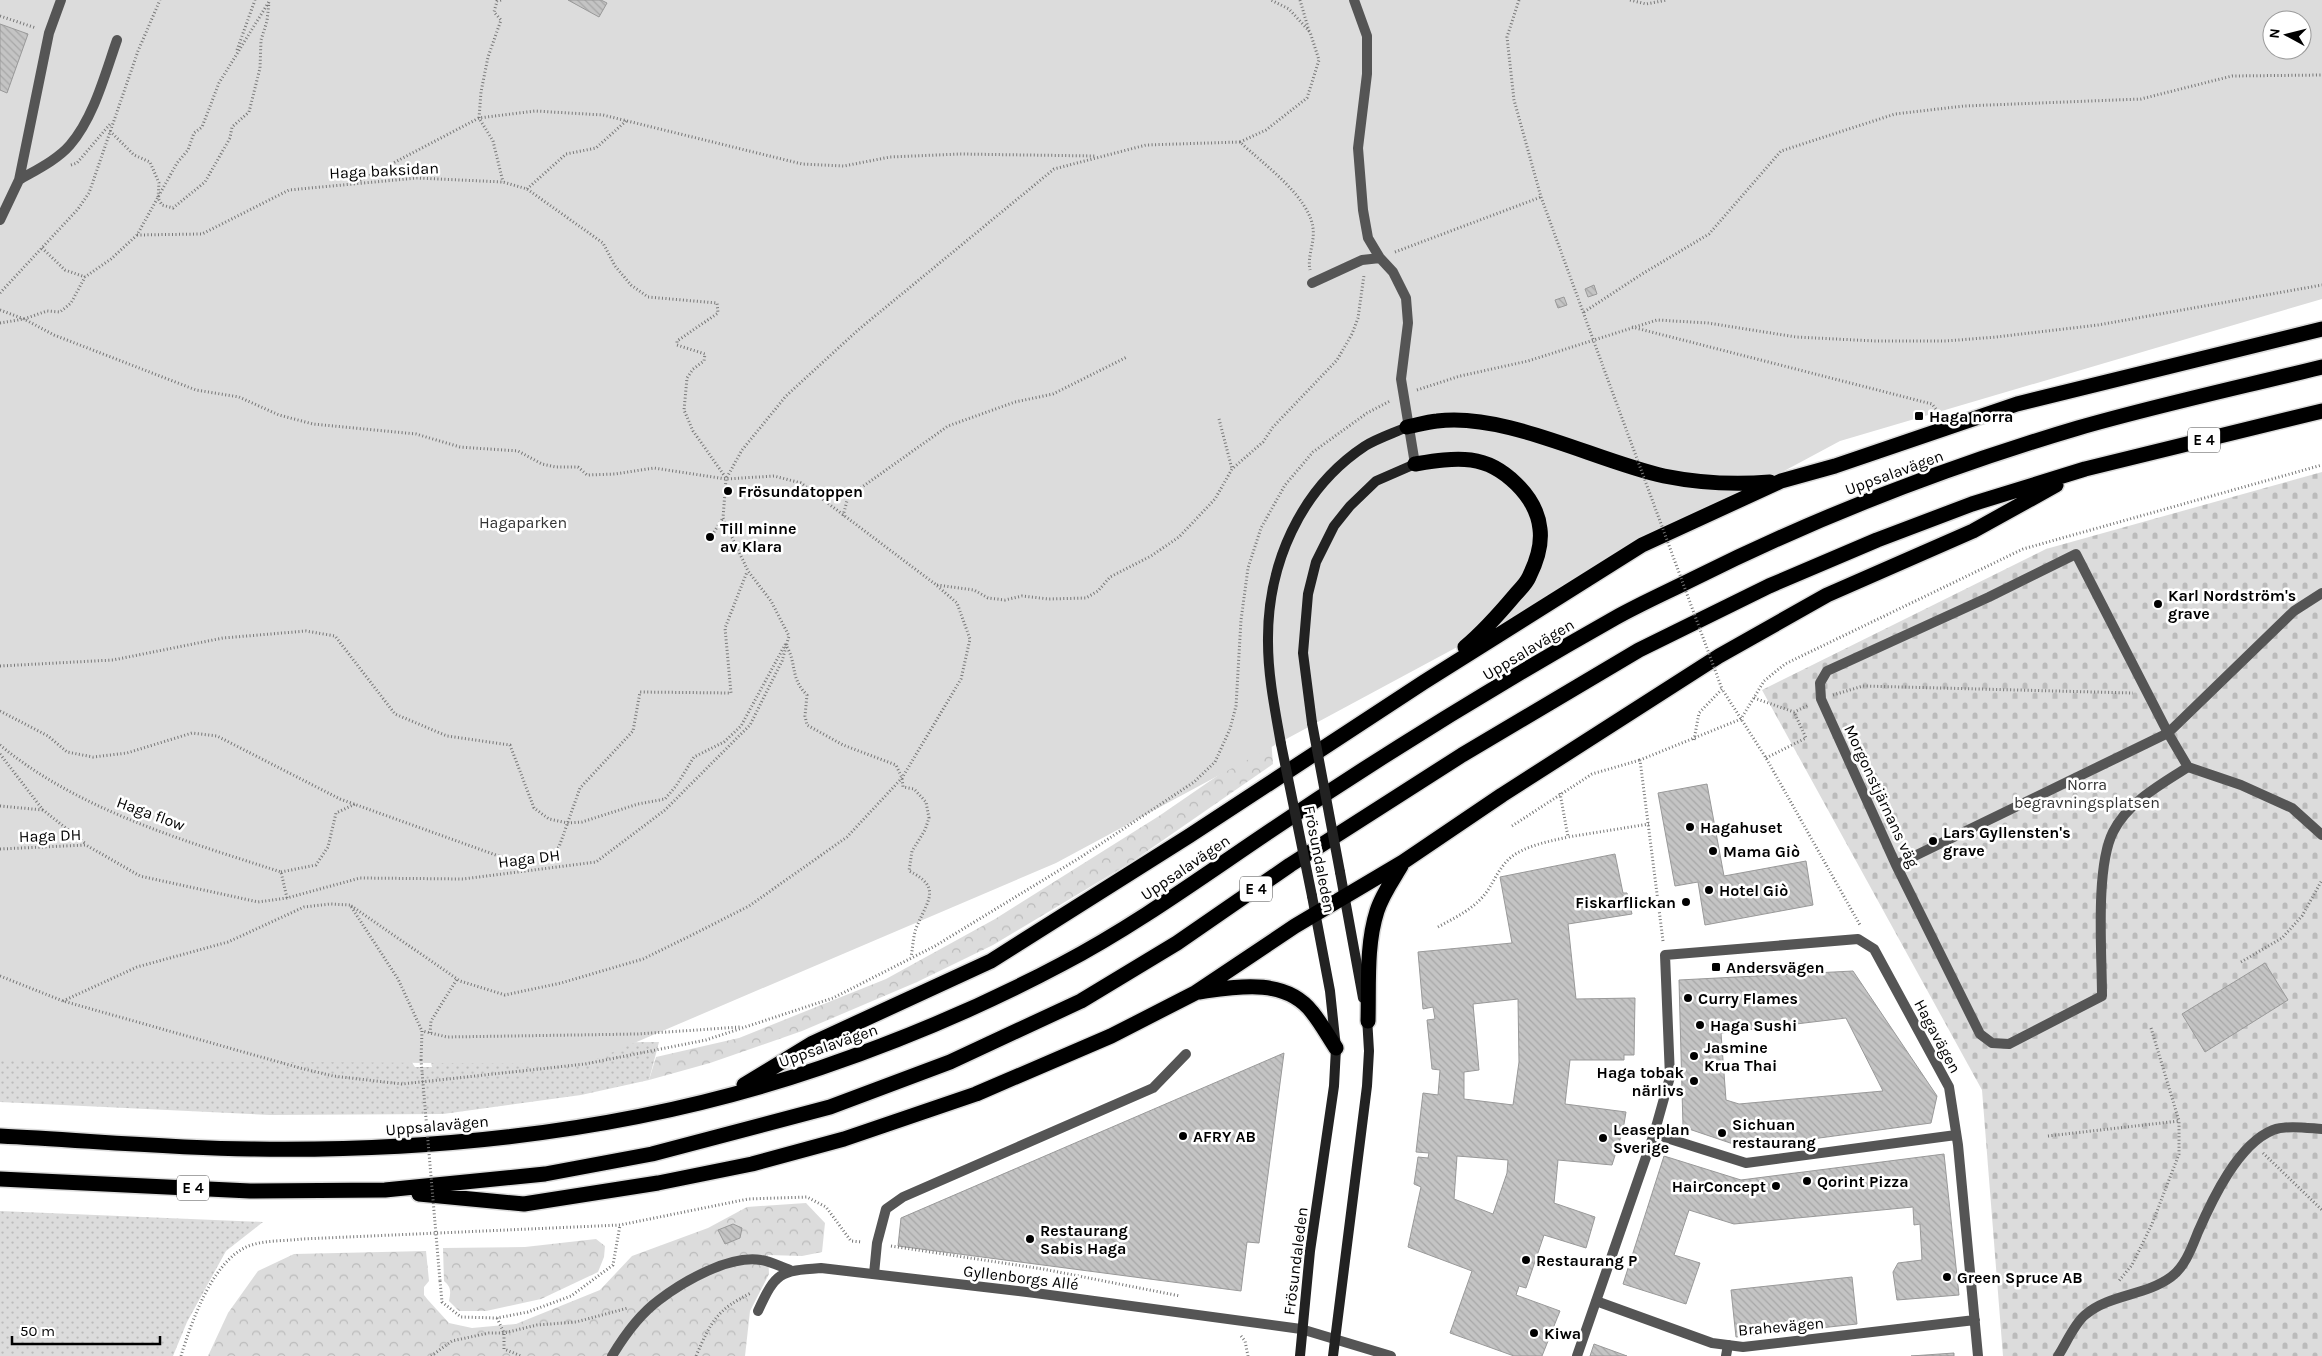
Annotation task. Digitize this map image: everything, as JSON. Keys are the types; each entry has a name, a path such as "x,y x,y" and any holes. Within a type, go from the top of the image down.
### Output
{"highway":[{"path":"726,1096 813,1043 991,961 1189,836 1424,682 1642,545 1781,481 1835,466 2016,404 2322,329"},
{"name":"Uppsalavägen","path":"0,1136 248,1149 382,1147 539,1133 643,1116 726,1096 820,1068 926,1027 1061,964 1159,908 1276,827 1450,715 1620,615 1753,549 1864,501 2081,427 2322,367"},
{"name":"E 4","path":"0,1179 250,1191 385,1190 545,1174 652,1154 830,1107 950,1062 1089,996 1177,943 1290,865 1462,755 1639,650 1769,586 1877,540 1972,504 2085,469 2322,411"},
{"path":"1407,427 1438,420 1504,426 1663,475 1705,482 1734,484 1781,481"},
{"path":"1415,464 1445,459 1474,460 1499,470 1520,488 1533,506 1540,529 1538,556 1528,580 1491,625 1424,682"},
{"path":"385,1190 524,1204 658,1183 752,1164 844,1139 976,1094 1111,1036 1194,993 1316,914 1403,862 1502,795 1719,656 1827,595 1973,530 2085,469"},
{"path":"1368,1021 1372,933 1382,898 1403,862"},
{"path":"1194,993 1237,987 1277,989 1297,998 1311,1010 1336,1048"}],"main road":[{"name":"Frösundaleden","path":"1300,1356 1301,1329 1334,1086 1336,1048 1330,991 1272,691 1268,642 1270,596 1279,560 1293,526 1314,492 1338,466 1367,444 1407,427"},
{"name":"Frösundaleden","path":"1333,1356 1367,1086 1368,1021 1312,723 1303,653 1308,594 1316,562 1334,526 1350,506 1376,481 1415,464"}],"street":[{"path":"0,220 19,180 49,33 61,0"},
{"path":"1354,0 1367,36 1367,74 1358,148 1363,210 1368,238 1380,258 1393,272 1406,298 1408,323 1401,379 1407,427 1415,464"},
{"path":"19,180 42,168 70,145 95,104 117,40"},
{"path":"1312,284 1362,260 1380,258"},
{"path":"1821,699 1820,683 1827,671 1981,601 2076,554 2147,694 2188,767 2241,785 2292,808 2322,835"},
{"path":"1896,865 2168,733 2294,611 2322,593"},
{"name":"Morgonstjärnans väg","path":"1821,699 1896,865 1980,1034 1992,1043 2009,1044 2102,996 2102,869 2113,832 2130,809 2162,783 2188,767"},
{"path":"1577,1356 1654,1134 1670,1077 1665,955 1858,939 1874,949"},
{"name":"Hagavägen","path":"1874,949 1948,1086 1956,1135 1978,1356"},
{"path":"874,1274 877,1243 886,1209 904,1197 1154,1088 1186,1054"},
{"path":"2058,1356 2084,1316 2102,1303 2143,1292 2172,1277 2189,1254 2222,1181 2254,1143 2273,1130 2301,1127 2322,1129"},
{"path":"1654,1134 1746,1163 1956,1135"},
{"path":"612,1356 623,1338 658,1300 701,1274 732,1261 761,1260 790,1270"},
{"name":"Gyllenborgs Allé","path":"790,1270 821,1268 1240,1320 1301,1329 1391,1356"},
{"path":"758,1311 770,1284 790,1270"},
{"name":"Brahevägen","path":"1596,1301 1712,1343 1743,1347 1975,1320"},
{"path":"1726,1356 1728,1345"}],"path":[{"path":"0,293 78,209 89,193 138,51 160,0"},
{"path":"234,58 255,0"},
{"path":"501,0 497,1 494,12 501,20 488,57 480,92 479,118 493,141 503,182"},
{"path":"1271,0 1289,9 1310,32"},
{"path":"712,535 723,518 726,479 742,450 786,396 858,330 1054,169 1146,145 1240,142 1266,130 1307,98 1319,60 1300,0"},
{"path":"1519,0 1507,37 1514,100 1541,196 1722,688 1766,758 1874,949"},
{"path":"1630,0 1646,4 1667,0"},
{"path":"110,131 134,155 150,162 159,184 158,198 162,205 172,208 205,182 230,138 232,127 249,112 260,68 262,40 270,1"},
{"path":"0,323 24,319 47,311 60,312 71,303 86,277 111,259 137,235 177,163 188,150 194,133 202,128 219,83 270,1"},
{"path":"0,16 49,33"},
{"path":"1584,312 1709,234 1781,151 1895,114 1964,106 2141,99 2232,76 2322,74"},
{"path":"355,183 479,118 535,111 603,114 802,164 844,166 890,157 960,154 1098,156"},
{"path":"527,189 566,154 596,148 626,120"},
{"path":"1240,142 1289,186 1306,207 1313,226 1314,242 1308,262 1312,284"},
{"name":"Haga baksidan","path":"137,235 202,234 289,190 417,178 503,182 527,189 603,243 615,266 631,285 648,298 706,301 717,304 718,313 677,341 677,345 705,354 704,361 693,368 687,378 684,410 693,431 726,479"},
{"path":"1380,258 1541,196"},
{"path":"42,248 65,270 86,277"},
{"path":"935,584 974,590 988,598 1005,600 1022,596 1050,599 1086,598 1098,591 1110,577 1151,556 1178,537 1215,499 1232,469 1262,442 1273,427 1337,360 1352,334 1358,318 1364,273 1362,260"},
{"path":"0,976 63,1001 333,1076 402,1084 585,1064 706,1040 833,998 935,946 1081,857 1194,782 1215,762 1230,729 1236,706 1241,620 1248,568 1261,528 1285,485 1313,452 1367,413 1402,395 1460,376 1528,361 1630,327 1658,320 1708,323 1796,337 1875,342 1946,341 2098,325 2322,285"},
{"path":"0,310 24,319 54,335 196,390 239,397 279,415 313,424 416,434 460,447 518,451 542,464 556,467 578,467 587,474 615,474 635,469 654,468 726,479 774,476 801,483 935,584 956,604 970,639 961,679 902,778 847,837 749,906 644,959 561,983 505,995 457,979 350,905 330,904 304,907 228,942 137,966 63,1001"},
{"path":"1630,327 1932,404 1939,414"},
{"path":"843,516 848,497 948,426 1015,402 1053,394 1127,357"},
{"path":"1219,419 1232,469"},
{"path":"0,666 113,660 223,638 306,631 335,636 395,714 447,736 510,745 534,808 549,819 568,823 582,822 638,804 666,799 694,757 724,742 741,726 789,636 771,601 748,571 723,518"},
{"path":"0,711 48,736 67,752 93,757 127,753 192,733 217,736 340,799 518,863 543,862 560,847 580,788 632,731 640,692 731,693 725,628 748,571"},
{"name":"Haga DH","path":"0,849 86,844 140,876 258,902 286,898 360,878 463,878 596,862 665,810 750,725 782,660 789,636"},
{"path":"786,646 793,658 794,673 798,686 807,695 805,716 807,725 843,745 896,765 902,778 903,787 914,789 926,802 928,818 925,830 912,851 910,871 922,877 929,885 930,895 929,902 916,928 911,958"},
{"path":"1754,698 1794,712 1821,699 1863,686 2147,694"},
{"path":"1694,740 1699,713 1722,688"},
{"path":"1766,758 1806,738 1794,712"},
{"path":"1512,826 1560,793 1592,774 1640,760 1694,740 1741,719"},
{"name":"Haga flow","path":"0,744 21,762 100,808 280,872"},
{"path":"0,754 44,810 86,844"},
{"path":"1640,760 1665,955"},
{"path":"1560,793 1568,837"},
{"path":"286,898 280,872 316,864 328,846 336,813 356,804"},
{"path":"0,806 44,810"},
{"path":"1438,928 1471,908 1487,891 1499,868 1518,852 1536,845 1568,837 1649,824"},
{"path":"2241,962 2282,938 2302,916 2322,880"},
{"path":"350,905 398,979 422,1031 422,1060 442,1302 461,1317 497,1318 528,1312 571,1296 613,1265 620,1226"},
{"path":"430,1032 432,1021 457,979"},
{"path":"422,1031 447,1037 638,1034 746,1027"},
{"path":"2102,1303 2132,1265 2152,1224 2179,1154 2179,1121 2151,1028"},
{"path":"2048,1136 2179,1121"},
{"path":"2254,1143 2322,1210"},
{"path":"181,1356 202,1302 220,1269 235,1254 254,1244 302,1239 620,1226 748,1199 807,1197 826,1208 850,1241 877,1243 1043,1269 1185,1297"},
{"path":"696,1356 712,1321 730,1303 770,1284"},
{"path":"431,1356 434,1351 452,1341 489,1333 504,1333 537,1325 576,1322 658,1300"},
{"path":"497,1318 504,1333 504,1349 521,1356"},
{"path":"1240,1320 1238,1332 1245,1341 1248,1356"}],"green space":[{"name":"Hagaparken","path":"0,0 2322,0 2322,299 1840,441 1056,863 585,1064 0,1060"},
{"name":"Norra begravningsplatsen","path":"2322,472 2322,1356 2003,1356 1982,1090 1762,690 2046,549"},
{"path":"1271,739 1273,764 1130,863 993,945 917,982 802,1031 710,1063 649,1080 656,1057 739,1038 886,979 995,919 1159,816"},
{"path":"0,967 199,1024 408,1057 415,1067 432,1067 430,1059 434,1044 659,1042 649,1080 581,1095 443,1114 270,1115 0,1102"},
{"path":"806,1203 825,1223 822,1252 802,1256 768,1255 769,1274 750,1311 745,1356 208,1356 228,1313 258,1271 294,1254 426,1251 429,1281 424,1287 424,1295 449,1323 472,1328 516,1324 600,1290 632,1256 708,1228 747,1207"},
{"path":"0,1211 263,1222 226,1251 187,1322 173,1356 0,1356"},
{"path":"596,1239 605,1246 604,1257 598,1272 541,1299 486,1311 459,1311 449,1301 450,1290 444,1281 443,1248 525,1247"}],"building":[{"path":"568,0 601,0 607,3 599,17"},
{"path":"0,24 28,34 7,93 0,90"},
{"path":"1594,285 1597,294 1588,297 1585,289"},
{"path":"1564,297 1567,305 1558,308 1555,300"},
{"name":"Hagahuset","path":"1707,784 1724,876 1806,861 1813,905 1705,925 1698,882 1675,886 1658,793"},
{"path":"1615,854 1623,893 1627,893 1632,914 1568,924 1576,999 1635,998 1634,1055 1624,1055 1624,1060 1570,1060 1565,1104 1626,1112 1623,1130 1612,1165 1558,1160 1554,1203 1595,1217 1586,1248 1544,1235 1526,1288 1519,1286 1516,1295 1560,1311 1542,1356 1514,1356 1450,1333 1472,1271 1408,1247 1421,1187 1414,1184 1418,1157 1428,1158 1429,1153 1416,1152 1423,1093 1438,1095 1440,1070 1432,1069 1427,1020 1435,1019 1433,1007 1423,1009 1418,952 1512,943 1500,877","holes":["1518,999 1519,1062 1513,1105 1464,1099 1464,1072 1479,1070 1473,1004","1457,1156 1508,1160 1507,1173 1493,1214 1454,1199"]},
{"path":"2265,963 2288,1000 2205,1052 2182,1014"},
{"path":"1853,971 1937,1096 1931,1123 1745,1148 1683,1127 1679,980","holes":["1846,1018 1883,1091 1739,1104 1726,1100 1721,1033"]},
{"name":"AFRY AB","path":"1284,1053 1259,1243 1247,1242 1241,1291 898,1246 901,1218"},
{"path":"1944,1154 1959,1295 1897,1300 1893,1272 1898,1263 1922,1260 1920,1224 1914,1225 1913,1207 1734,1224 1689,1210 1674,1255 1700,1263 1686,1304 1623,1284 1664,1156 1741,1180"},
{"path":"733,1224 742,1228 740,1238 725,1244 718,1230"},
{"path":"1852,1277 1857,1324 1736,1337 1731,1290"},
{"path":"1594,1344 1627,1356 1590,1356"},
{"path":"1954,1353 1954,1356 1911,1356"}],"place":[{"name":"Haga norra","path":"1919,416"},
{"name":"Frösundatoppen","path":"728,491"},
{"name":"Till minne av Klara","path":"710,537"},
{"name":"Karl Nordström's grave","path":"2158,604"},
{"name":"Hagahuset","path":"1690,827"},
{"name":"Lars Gyllensten's grave","path":"1933,841"},
{"name":"Mama Giò","path":"1713,851"},
{"name":"Hotel Giò","path":"1709,890"},
{"name":"Fiskarflickan","path":"1686,902"},
{"name":"Andersvägen","path":"1716,967"},
{"name":"Curry Flames","path":"1688,998"},
{"name":"Haga Sushi","path":"1700,1025"},
{"name":"Jasmine Krua Thai","path":"1694,1056"},
{"name":"Haga tobak närlivs","path":"1694,1081"},
{"name":"Sichuan restaurang","path":"1722,1133"},
{"name":"AFRY AB","path":"1183,1136"},
{"name":"Leaseplan Sverige","path":"1603,1138"},
{"name":"Qorint Pizza","path":"1807,1181"},
{"name":"HairConcept","path":"1776,1186"},
{"name":"Restaurang Sabis Haga","path":"1030,1239"},
{"name":"Restaurang P","path":"1526,1260"},
{"name":"Green Spruce AB","path":"1947,1277"},
{"name":"Kiwa","path":"1534,1333"}]}
